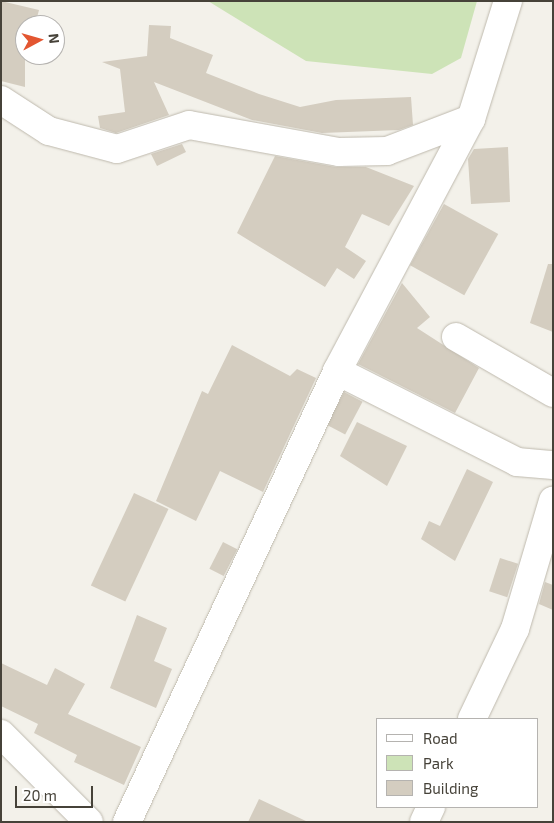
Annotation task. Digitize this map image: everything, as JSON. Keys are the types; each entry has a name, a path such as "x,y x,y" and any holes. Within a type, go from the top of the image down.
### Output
{"street":[{"path":"127,822 337,371 471,119 508,1"},
{"path":"1,100 49,131 117,149 190,125 340,152 387,151 471,119"},
{"path":"456,337 553,393"},
{"path":"337,371 517,462 553,465"},
{"path":"472,718 515,629 553,501"},
{"path":"1,734 89,822"},
{"path":"424,822 431,808"}],"green space":[{"path":"208,1 477,1 461,58 432,74 306,61"}],"building":[{"path":"1,1 39,10 38,15 15,15 15,65 25,65 25,87 1,81"},
{"path":"149,25 171,26 170,38 213,55 206,73 259,94 300,107 336,100 411,97 413,125 399,130 322,133 252,120 154,82 169,115 116,133 100,128 98,116 125,112 120,69 102,62 147,56"},
{"path":"182,144 186,152 157,166 151,154"},
{"path":"508,147 510,202 471,204 468,159 474,149"},
{"path":"275,156 336,167 366,167 414,186 389,226 362,214 345,247 366,261 354,279 337,268 325,287 237,233"},
{"path":"444,204 498,234 464,295 410,265"},
{"path":"548,264 553,264 553,332 530,323"},
{"path":"402,283 430,317 417,328 479,368 455,413 358,364"},
{"path":"232,345 290,376 297,369 316,378 263,492 220,471 196,521 156,501 202,391 208,394"},
{"path":"344,392 363,402 345,435 327,425"},
{"path":"357,422 407,446 387,486 340,456"},
{"path":"467,469 493,482 455,561 421,539 429,521 440,526"},
{"path":"134,493 168,509 125,602 91,585"},
{"path":"223,542 237,549 224,576 209,569"},
{"path":"500,558 518,564 507,597 489,591"},
{"path":"545,582 553,585 553,610 539,604"},
{"path":"137,615 167,628 154,661 172,669 156,708 110,688"},
{"path":"1,663 47,685 55,668 85,684 68,714 141,747 124,785 74,762 77,755 34,733 38,724 1,706"},
{"path":"259,799 308,822 248,822"}]}
